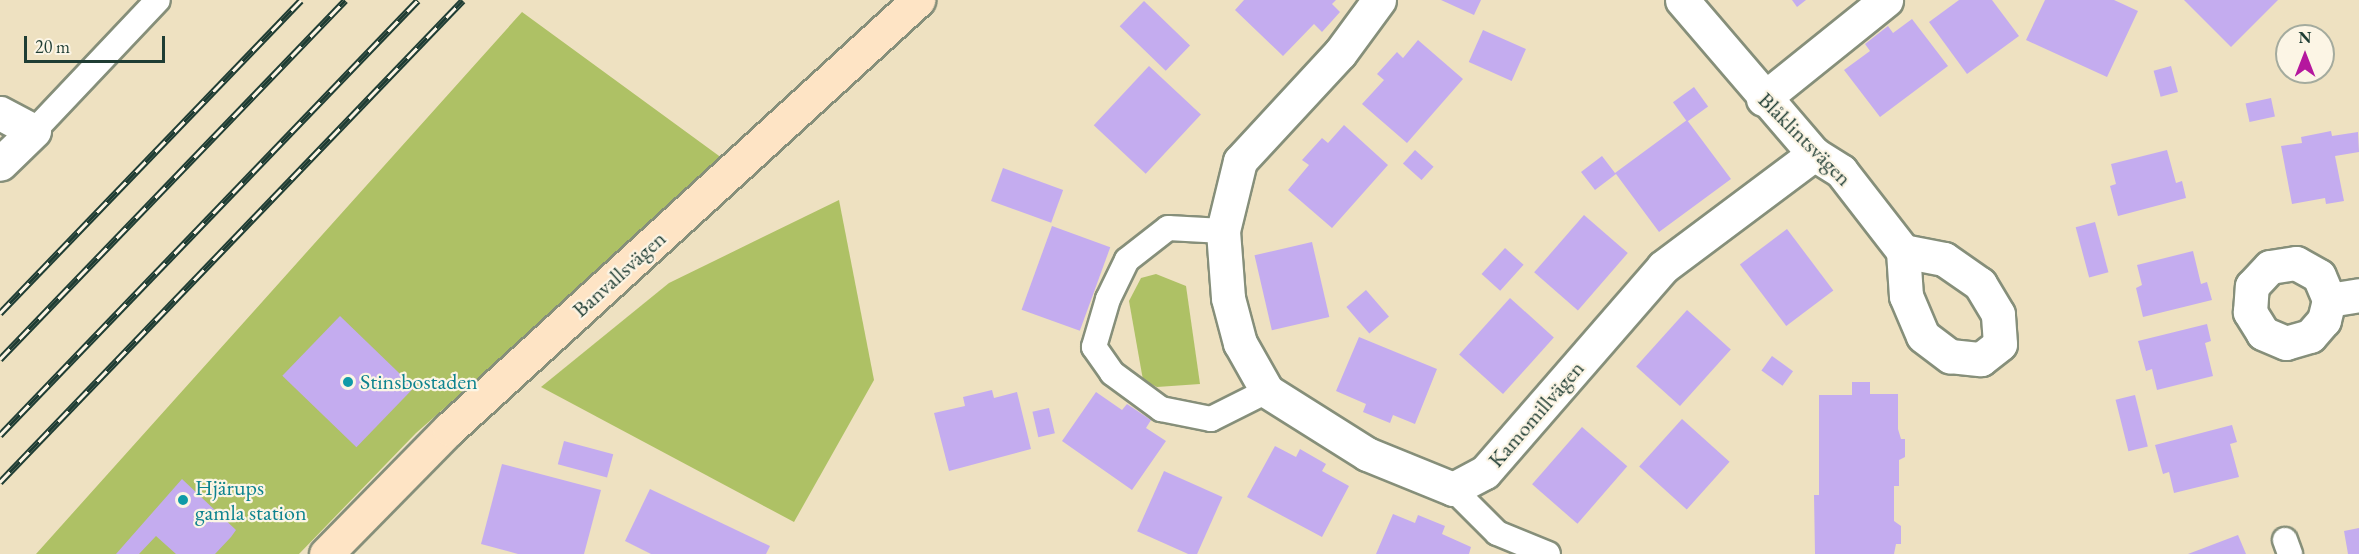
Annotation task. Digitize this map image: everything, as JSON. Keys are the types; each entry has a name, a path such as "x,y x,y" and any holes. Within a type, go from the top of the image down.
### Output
{"street":[{"name":"Banvallsvägen","path":"326,554 449,429 918,0"},
{"path":"1379,0 1340,53 1240,161 1223,231 1228,298 1240,343 1267,391 1367,454 1453,489"},
{"name":"Blåklintsvägen","path":"1682,0 1763,99 1814,154 1840,171 1903,251"},
{"path":"1763,99 1887,0"},
{"path":"0,113 34,131 0,164"},
{"name":"Kamomillvägen","path":"1453,489 1485,472 1663,267 1814,154"}],"lane":[{"path":"34,131 158,0"},
{"path":"1223,231 1168,228 1127,260 1108,299 1094,347 1112,373 1161,409 1211,419 1267,391"},
{"path":"1453,489 1497,533 1548,554"}],"green space":[{"path":"522,12 726,161 416,433 299,554 36,554"},
{"path":"839,200 874,380 794,522 541,387 669,283"},
{"path":"1156,274 1186,286 1200,384 1157,387 1143,380 1129,301 1141,278"}],"building":[{"path":"1244,0 1336,0 1332,4 1340,12 1322,32 1314,24 1283,56 1235,10"},
{"path":"1441,0 1481,0 1474,15"},
{"path":"1792,0 1806,0 1797,7"},
{"path":"1959,0 1992,0 2019,36 1967,74 1929,22"},
{"path":"2045,0 2114,0 2138,11 2107,77 2026,40"},
{"path":"2184,0 2278,0 2231,47"},
{"path":"1144,1 1190,45 1166,71 1120,26"},
{"path":"1912,19 1948,66 1880,117 1844,70 1870,51 1865,44 1888,26 1893,33"},
{"path":"1483,30 1526,49 1512,81 1469,62"},
{"path":"1418,40 1463,79 1407,143 1362,104 1384,80 1377,74 1397,52 1403,58"},
{"path":"1149,66 1201,114 1146,174 1094,125"},
{"path":"2171,66 2178,92 2161,97 2154,71"},
{"path":"1694,87 1708,106 1687,122 1673,102"},
{"path":"2271,98 2275,117 2250,122 2246,103"},
{"path":"1687,120 1731,179 1659,232 1616,174 1595,190 1581,172 1602,156 1615,173"},
{"path":"1344,125 1388,165 1332,228 1288,190 1309,165 1302,160 1322,138 1328,143"},
{"path":"2331,131 2332,136 2358,132 2359,152 2335,156 2344,201 2326,204 2325,198 2292,204 2281,146 2302,143 2301,137"},
{"path":"1415,150 1434,167 1422,180 1403,163"},
{"path":"2167,150 2176,183 2182,181 2186,198 2118,216 2110,186 2116,184 2111,164"},
{"path":"1003,168 1063,190 1051,223 991,201"},
{"path":"1584,215 1628,253 1578,310 1534,272"},
{"path":"2095,222 2108,272 2089,277 2076,227"},
{"path":"1052,226 1110,247 1080,331 1022,310"},
{"path":"1787,229 1833,290 1786,326 1740,265"},
{"path":"1312,242 1329,317 1272,330 1255,255"},
{"path":"1505,248 1524,265 1500,291 1482,274"},
{"path":"2193,251 2201,284 2207,282 2212,300 2143,317 2136,288 2142,285 2137,265"},
{"path":"1366,290 1389,316 1369,333 1346,307"},
{"path":"1510,298 1554,337 1503,394 1459,354"},
{"path":"1687,310 1731,349 1680,406 1636,366"},
{"name":"Stinsbostaden","path":"340,316 414,388 356,447 282,376"},
{"path":"2207,324 2211,341 2205,343 2213,376 2157,390 2152,369 2146,371 2138,341"},
{"path":"1359,337 1437,369 1415,424 1393,415 1390,423 1363,412 1366,404 1336,391"},
{"path":"1772,356 1793,371 1782,386 1761,371"},
{"path":"1852,382 1870,382 1870,394 1898,394 1898,429 1901,439 1905,439 1905,457 1899,460 1899,486 1894,486 1894,521 1901,526 1901,544 1896,544 1894,554 1815,554 1814,495 1819,495 1819,395 1852,395"},
{"path":"992,390 994,398 1017,392 1031,449 949,471 934,413 965,406 963,397"},
{"path":"1096,392 1122,410 1127,404 1151,420 1146,428 1166,441 1132,490 1062,441"},
{"path":"2135,395 2148,446 2128,451 2116,400"},
{"path":"1049,408 1055,433 1038,437 1032,412"},
{"path":"1682,419 1730,462 1687,509 1639,467"},
{"path":"2232,425 2237,442 2230,444 2239,477 2174,493 2169,472 2163,474 2155,445"},
{"path":"1582,427 1627,466 1577,524 1532,484"},
{"path":"564,441 613,454 607,477 558,464"},
{"path":"1275,446 1296,457 1300,449 1326,464 1322,471 1349,486 1322,537 1247,497"},
{"path":"502,464 601,490 584,554 518,554 481,544"},
{"path":"1164,471 1222,497 1197,554 1188,554 1137,531"},
{"name":"Hjärups gamla station","path":"182,479 236,530 231,537 215,554 176,554 156,536 139,554 116,554"},
{"path":"650,489 770,546 766,554 651,554 625,541"},
{"path":"1393,514 1415,523 1418,515 1445,526 1442,534 1471,547 1469,554 1376,554"},
{"path":"2359,528 2359,554 2348,554 2344,531"},
{"path":"2238,535 2246,554 2188,554"}],"railway":[{"path":"0,313 301,0"},
{"path":"0,359 345,0"},
{"path":"0,435 418,0"},
{"path":"0,482 463,0"}],"place":[{"name":"Stinsbostaden","path":"348,382"},
{"name":"Hjärups gamla station","path":"183,500"}]}
